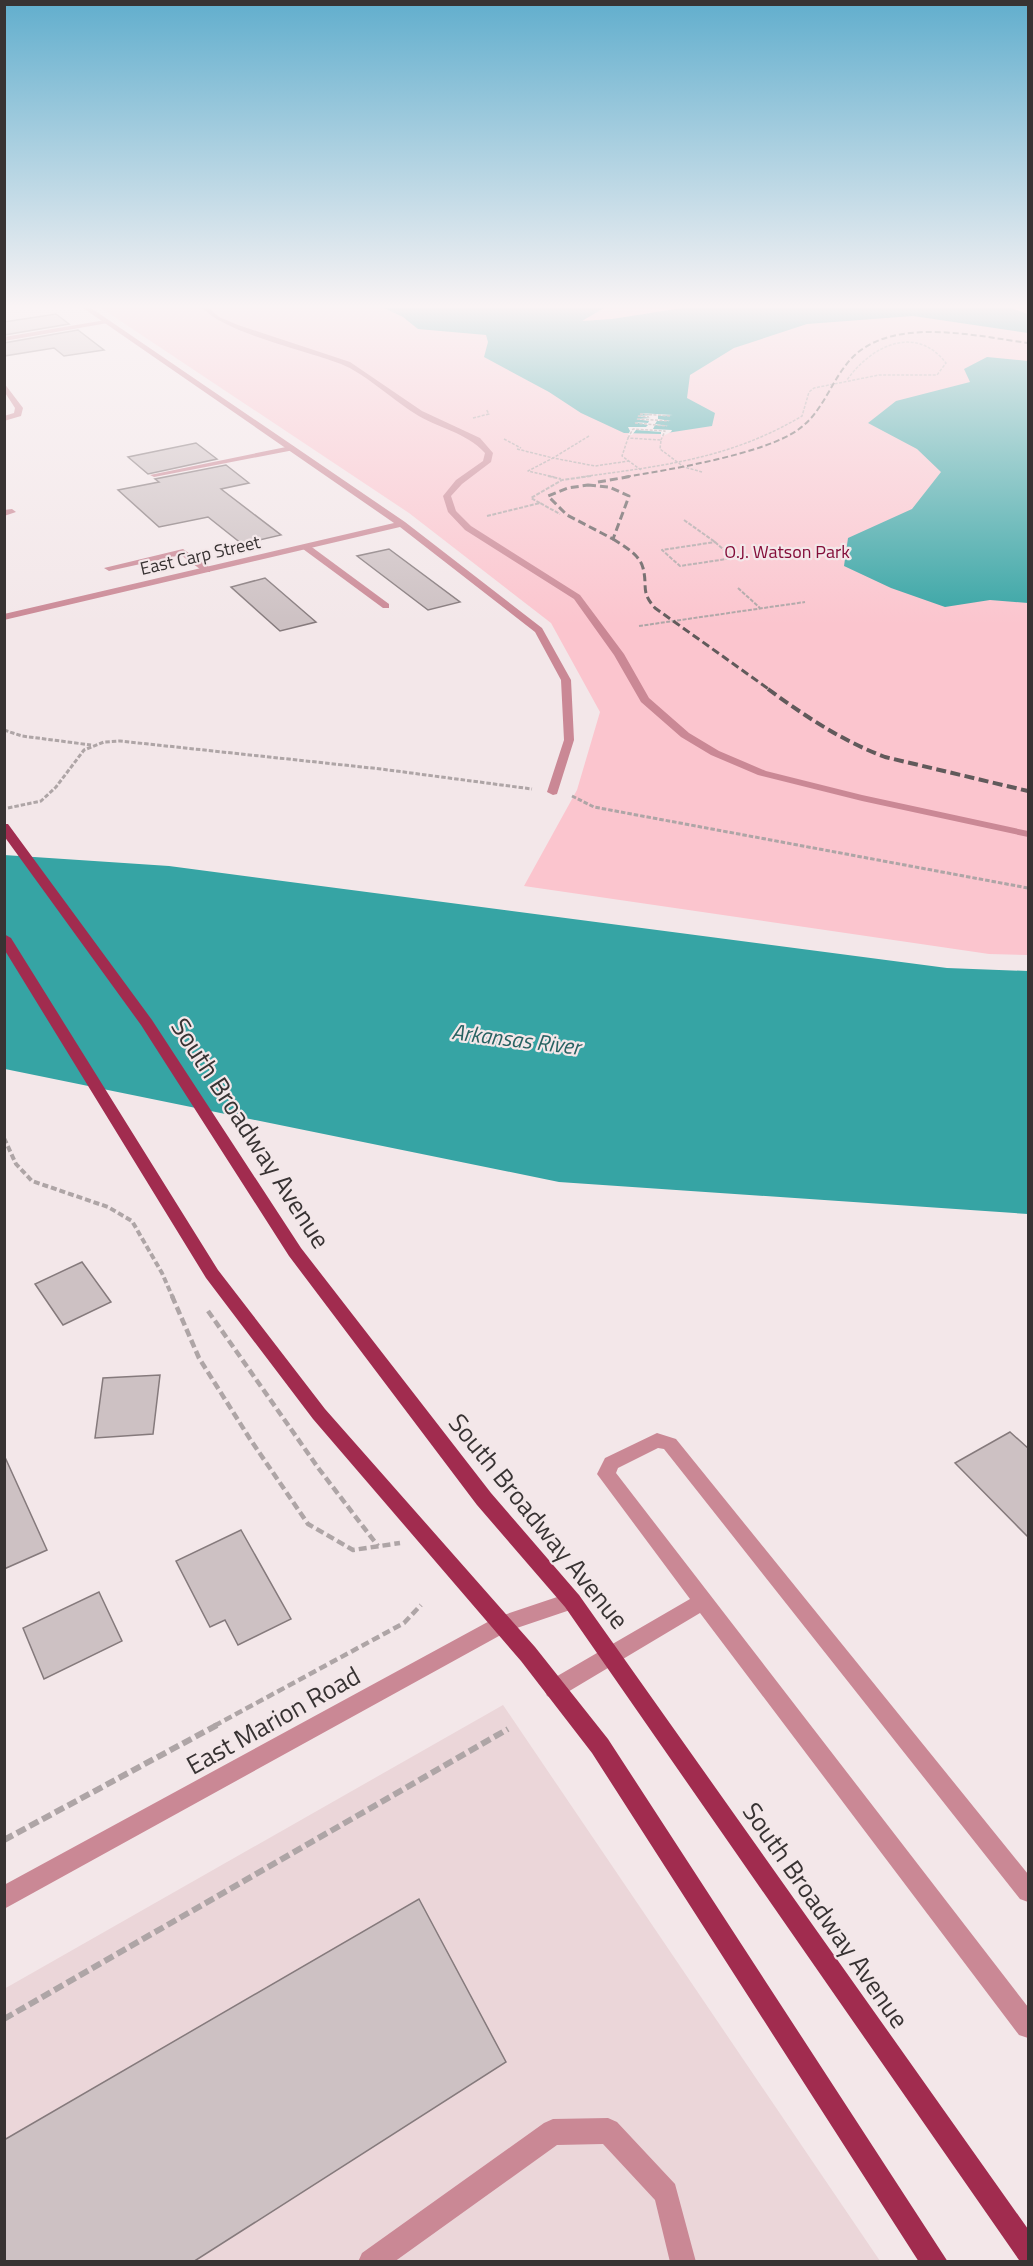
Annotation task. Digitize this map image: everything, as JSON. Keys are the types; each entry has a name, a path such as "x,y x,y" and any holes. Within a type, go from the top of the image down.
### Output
{"main road":[{"name":"South Broadway Avenue","path":"4,827 147,1023 296,1252 484,1499 572,1601 1029,2251"},
{"path":"4,938 212,1274 319,1414 502,1624 600,1746 935,2262"}],"street":[{"path":"4,419 18,414"},
{"path":"241,414 402,524 539,630 566,680 569,741 553,792"},
{"path":"421,414 477,440 489,453 487,462 459,482 447,496 452,512 468,528 577,597 619,654 645,700 686,735 716,753 762,773 862,798 1029,834"},
{"path":"154,476 291,448"},
{"name":"East Carp Street","path":"4,617 402,524"},
{"path":"306,547 386,606"},
{"path":"109,568 183,552 207,570"},
{"path":"1029,1891 670,1444 657,1440 611,1463 606,1474 1029,2026"},
{"name":"East Marion Road","path":"4,1898 502,1624 572,1601"},
{"path":"554,1689 703,1601"},
{"path":"371,2262 552,2132 608,2131 666,2193 683,2262"}],"path":[{"path":"466,419 489,414"},
{"path":"589,436 528,471 562,480 679,464 729,450 772,434 803,414"},
{"path":"669,421 638,416 671,416"},
{"path":"649,430 655,417"},
{"path":"635,423 667,426"},
{"path":"641,470 622,456 633,429 665,431 660,449 687,469 702,472"},
{"path":"628,438 661,440"},
{"path":"517,449 595,466 630,461"},
{"path":"560,514 531,498 562,480"},
{"path":"462,522 540,503"},
{"path":"684,520 715,542 734,560 680,566 662,550 715,542"},
{"path":"738,588 760,609"},
{"path":"639,626 804,602"},
{"path":"4,730 22,736 92,745 120,741 381,769 567,793 594,807 1029,888"},
{"path":"4,808 41,801 56,787 84,750 92,745"},
{"path":"4,1138 16,1164 32,1181 108,1207 132,1221 162,1273 199,1358 250,1439 308,1524 353,1550 378,1546 319,1469 206,1308"},
{"path":"4,1840 404,1623 421,1605"},
{"path":"4,2019 508,1729"}],"shaded area":[{"path":"503,1705 880,2261 5,2261 4,1989"}],"green space":[{"name":"O.J. Watson Park","path":"260,414 1028,414 1028,955 989,954 524,886 577,790 600,712 551,623 409,513"}],"water":[{"path":"583,414 715,414 712,426 660,434 624,433"},
{"path":"880,414 1028,414 1028,603 990,600 945,607 891,588 844,566 848,538 912,509 941,472 917,449 868,423"},
{"name":"Arkansas River","path":"4,855 169,866 947,968 1028,971 1028,1214 559,1182 5,1069"}],"pier":[{"path":"644,414 673,415 658,416 658,419 671,421 657,421 655,424 669,426 655,425 653,429 672,430 671,432 661,437 661,432 636,430 632,435 628,435 630,431 628,427 648,425 634,422 648,423 649,421 636,419 651,418 637,416 653,415"}],"building":[{"path":"196,443 217,459 148,474 128,457"},
{"path":"226,465 249,483 221,489 281,535 242,544 208,517 159,527 118,490 159,482 155,479"},
{"path":"389,549 460,602 428,610 357,556"},
{"path":"265,578 316,622 280,631 231,587"},
{"path":"82,1262 111,1302 63,1325 35,1284"},
{"path":"160,1375 153,1434 95,1438 103,1378"},
{"path":"1010,1432 1029,1449 1029,1538 955,1463"},
{"path":"4,1455 47,1550 4,1569"},
{"path":"241,1530 291,1619 238,1645 225,1620 210,1627 176,1561"},
{"path":"99,1592 122,1641 44,1679 23,1628"},
{"path":"419,1899 506,2062 193,2262 4,2262 4,2140"}],"railway":[{"path":"625,477 715,460 764,446 799,429 814,414"},
{"path":"598,482 633,476"},
{"path":"588,485 609,487 629,496 613,539 567,515 548,496 568,488 588,485"},
{"path":"613,539 639,559 644,574 646,593 655,608 770,690"},
{"path":"768,689 824,727 885,757 1028,791"}]}
